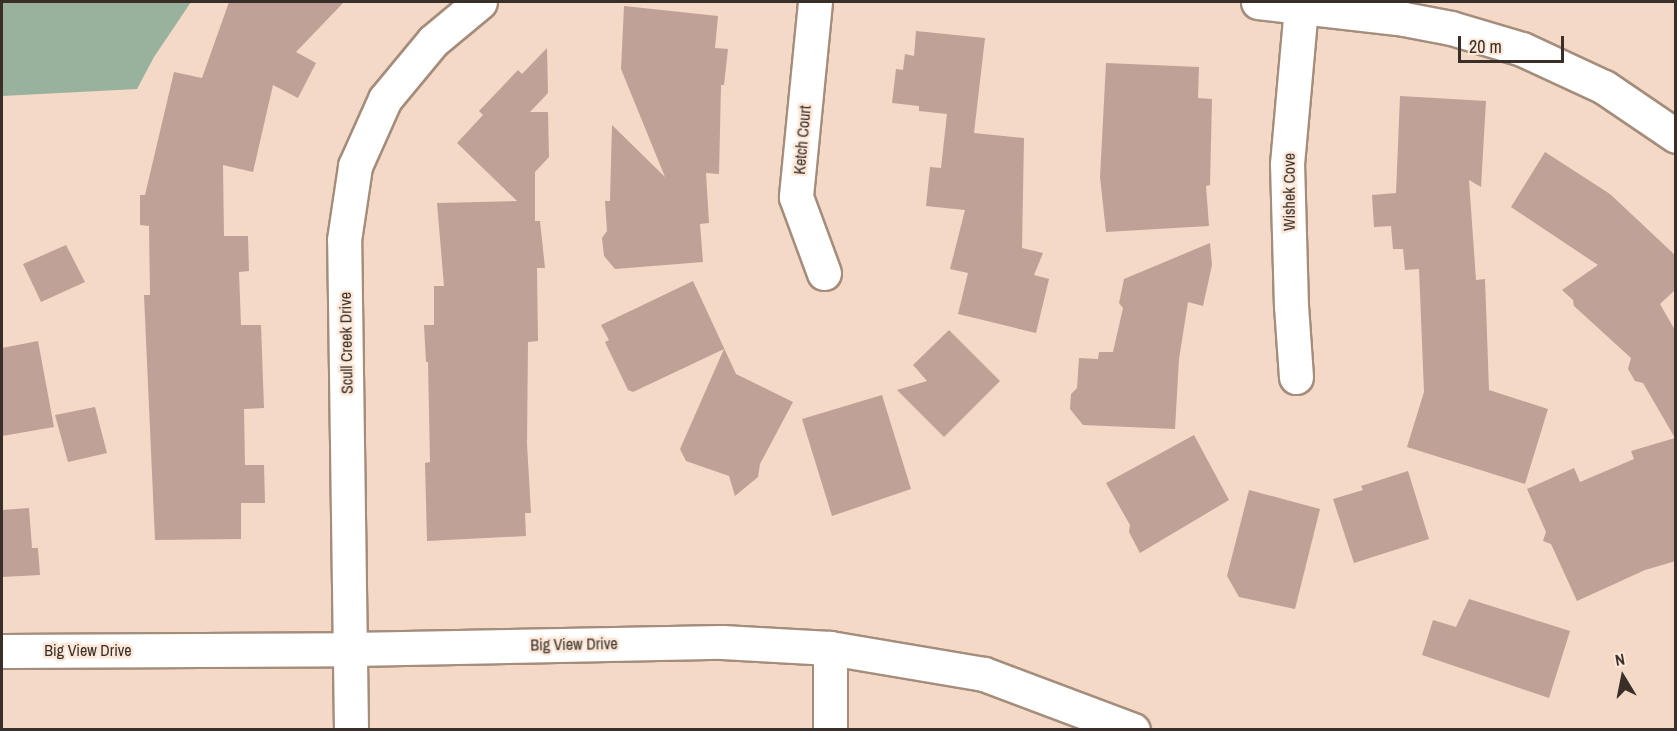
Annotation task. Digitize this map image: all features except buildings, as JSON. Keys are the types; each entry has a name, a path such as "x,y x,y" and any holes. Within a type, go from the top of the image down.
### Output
{"street":[{"name":"Scull Creek Drive","path":"351,729 345,240 355,166 385,99 433,41 480,2"},
{"name":"Ketch Court","path":"815,2 796,197 824,273"},
{"path":"1258,2 1451,28 1522,49 1604,87 1676,136"},
{"name":"Wishek Cove","path":"1296,377 1291,306 1287,164 1301,6"},
{"name":"Big View Drive","path":"2,651 351,649 722,642 830,648 984,674 1133,729"},
{"path":"830,648 830,729"}],"green space":[{"path":"2,2 191,2 154,57 137,89 2,96"}]}
